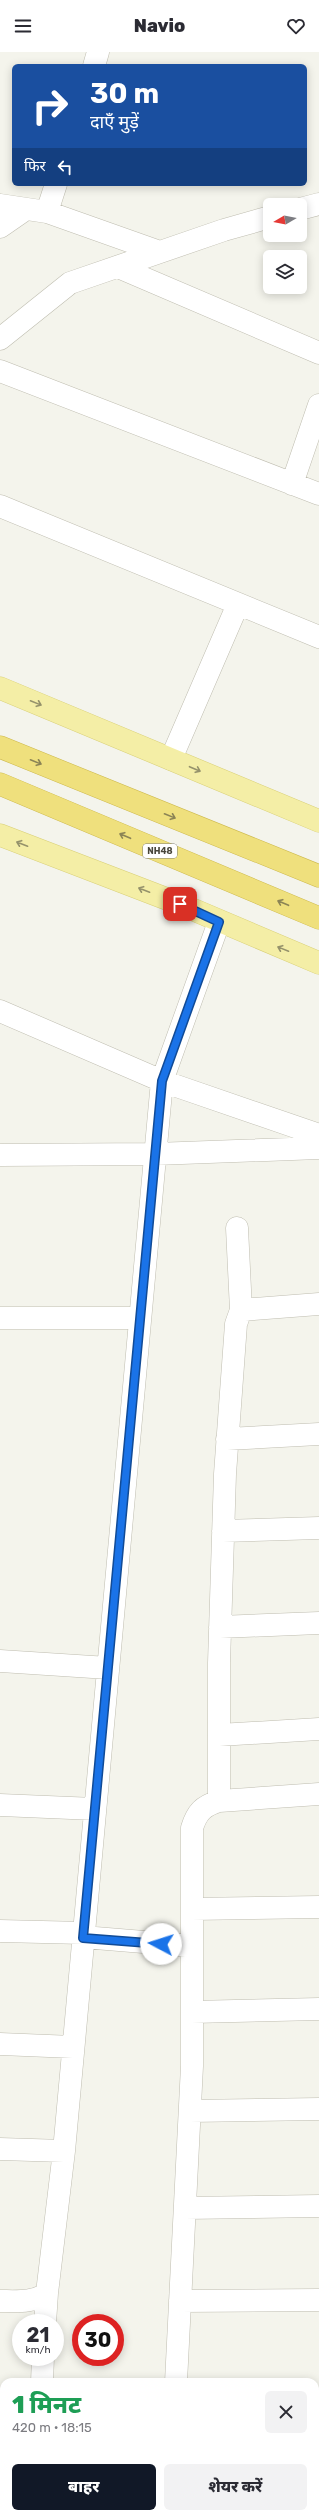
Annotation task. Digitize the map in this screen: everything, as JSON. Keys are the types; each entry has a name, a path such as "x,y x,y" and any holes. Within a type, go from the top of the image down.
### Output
{"highway":[{"path":"0,748 319,876"},
{"name":"NH48","path":"0,784 319,918"}],"main road":[{"path":"0,688 319,821"},
{"path":"0,835 180,904 219,922 319,963"}],"street":[{"path":"95,64 98,52"},
{"path":"0,227 37,211 55,186"},
{"path":"307,207 319,204"},
{"path":"0,205 37,211 160,252"},
{"path":"0,339 70,283 224,230 263,219"},
{"path":"118,267 319,353"},
{"path":"0,371 319,494"},
{"path":"292,484 319,405"},
{"path":"0,506 319,637"},
{"path":"171,759 238,604"},
{"path":"46,2314 64,2151 162,1081 219,922"},
{"path":"0,1011 162,1081 319,1135"},
{"path":"0,1155 155,1154 319,1148"},
{"path":"218,1800 220,1627 223,1531 236,1324 241,1310 237,1228"},
{"path":"241,1310 319,1304"},
{"path":"0,1318 140,1318"},
{"path":"228,1439 319,1434"},
{"path":"223,1531 319,1528"},
{"path":"220,1627 319,1623"},
{"path":"0,1661 108,1668"},
{"path":"219,1735 319,1729"},
{"path":"176,2378 190,2111 192,2012 192,1828 196,1814 206,1805 218,1800 319,1794"},
{"path":"0,1805 95,1809"},
{"path":"192,1909 319,1907"},
{"path":"0,1931 84,1935 192,1946"},
{"path":"192,2012 319,2009"},
{"path":"0,2044 73,2047"},
{"path":"190,2111 319,2109"},
{"path":"0,2149 64,2151"},
{"path":"185,2208 319,2206"},
{"path":"0,2301 20,2302 42,2298 47,2293"},
{"path":"180,2301 319,2300"},
{"path":"42,2378 43,2366"}],"route":[{"path":"161,1944 83,1938 162,1081 219,922 180,904"}]}
